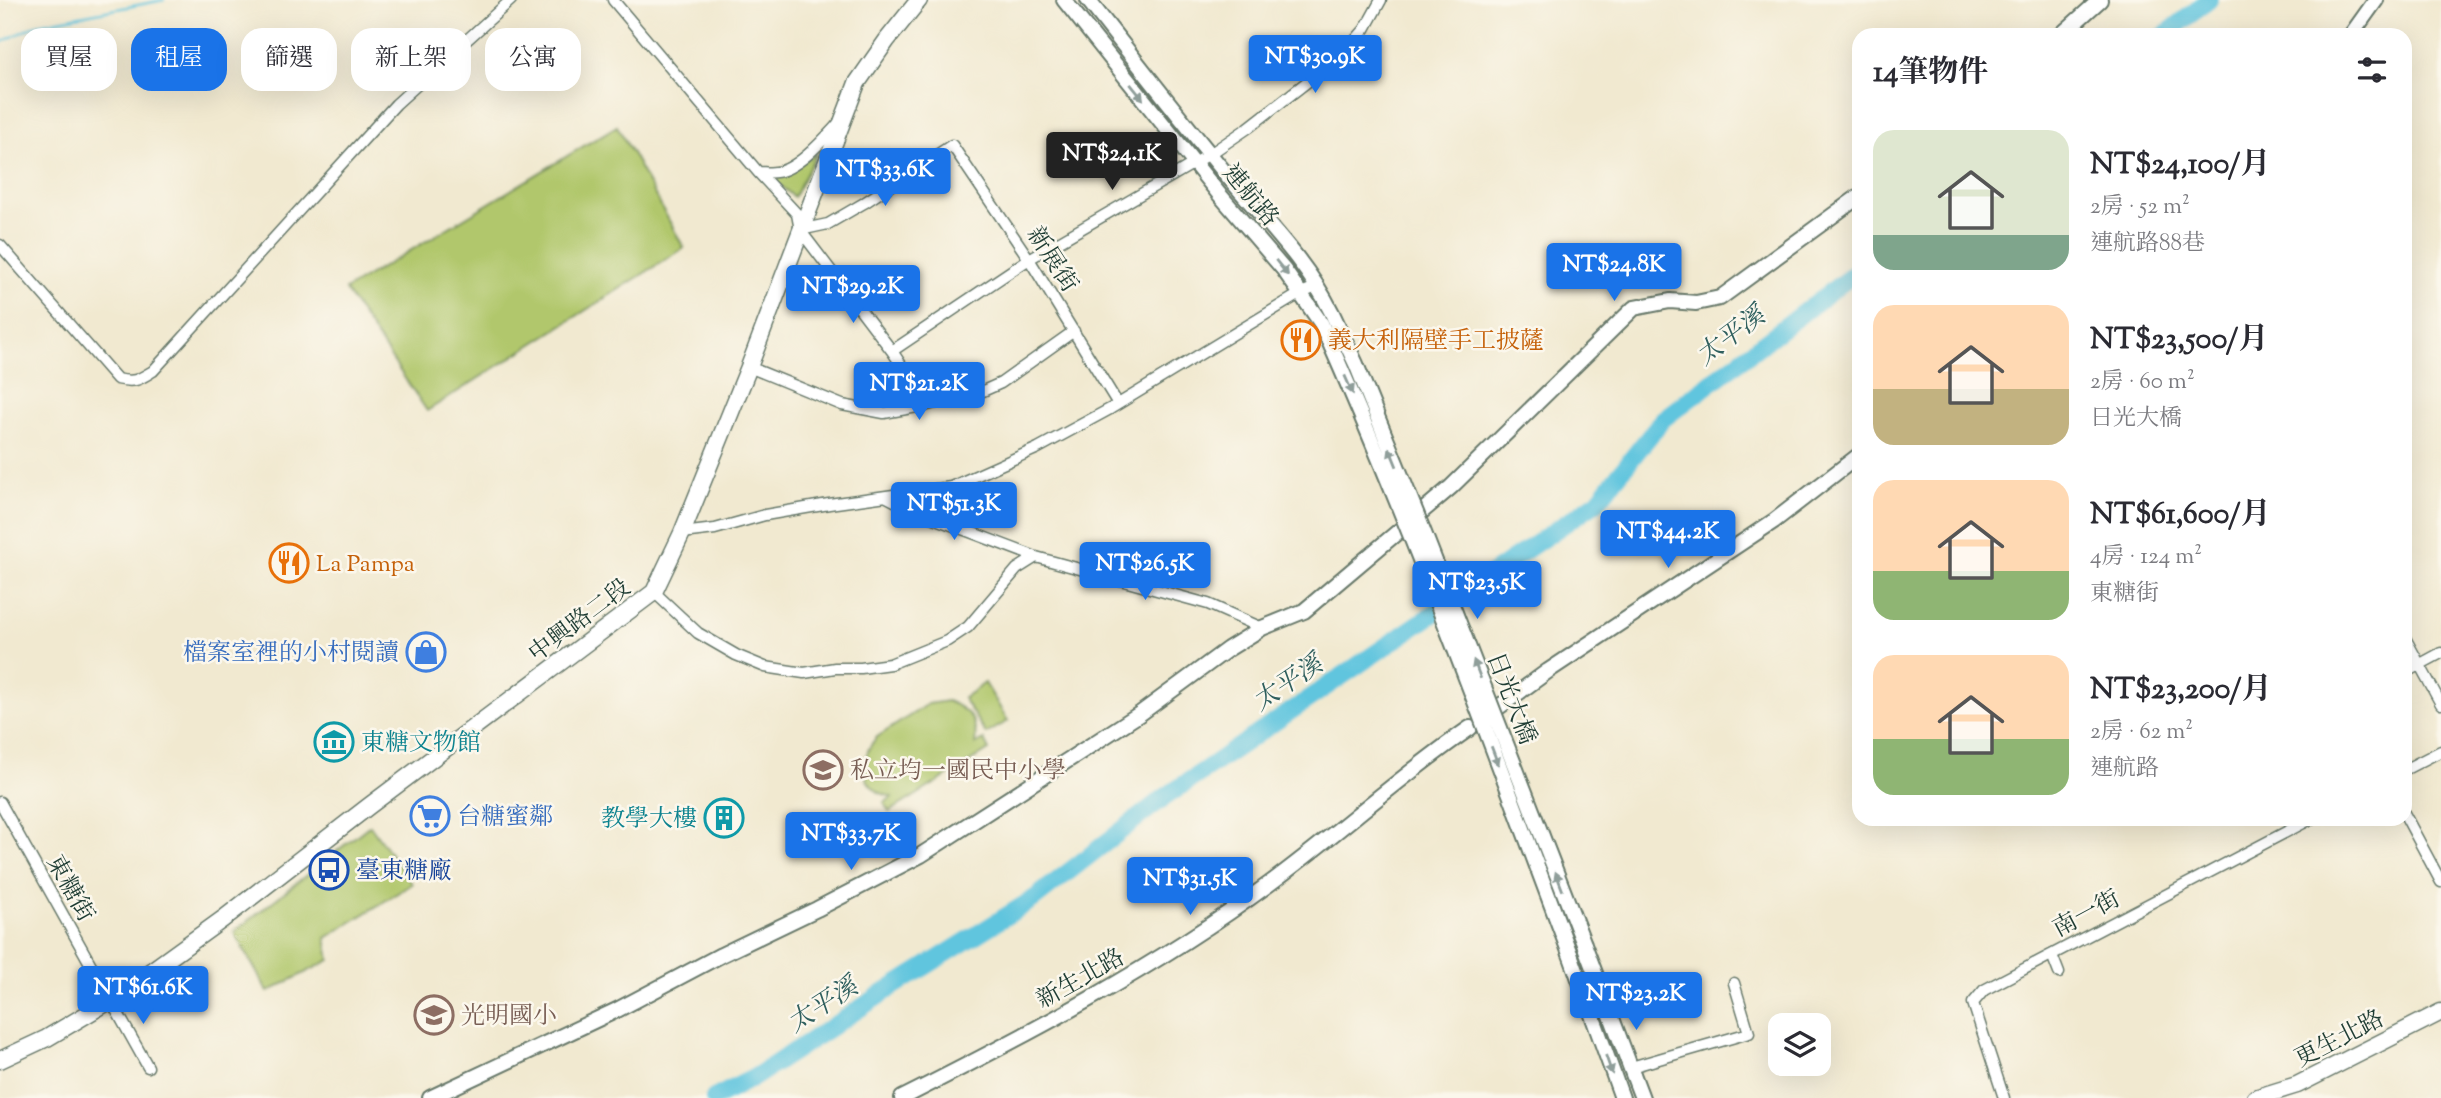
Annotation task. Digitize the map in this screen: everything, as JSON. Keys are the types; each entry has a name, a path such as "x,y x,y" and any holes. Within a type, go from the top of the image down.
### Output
{"main road":[{"name":"中興路二段","path":"0,1060 47,1038 111,1000 223,919 654,592 682,533 749,367 857,83 919,0"},
{"name":"更生北路","path":"2255,1098 2297,1085 2441,1012"}],"street":[{"path":"0,245 117,379 133,382 153,371 396,104 511,0"},
{"path":"613,0 758,172 797,214 800,230 892,351 928,405"},
{"name":"連航路","path":"1064,0 1300,293 1327,318"},
{"name":"連航路","path":"1088,0 1319,286 1327,318"},
{"path":"892,351 1029,259 1210,154 1338,61 1365,29 1381,0"},
{"path":"2069,28 2101,0"},
{"path":"2356,28 2376,0"},
{"path":"1109,56 1124,46"},
{"path":"758,172 778,172 794,163 819,145 841,121"},
{"name":"新展街","path":"800,230 828,224 864,204 952,145 1029,259 1118,404"},
{"path":"430,1098 617,1010 921,855 1141,713 1228,649 1262,628 1304,611 1451,487 1634,308 1670,301 1696,303 1720,298 1852,201"},
{"path":"682,533 715,529 778,512 951,487 1033,451 1181,368 1300,293 1319,286"},
{"name":"日光大橋","path":"1327,318 1356,364 1631,1067"},
{"name":"日光大橋","path":"1327,318 1570,954 1622,1098"},
{"path":"749,367 842,405 884,413 968,396 1001,383 1074,331"},
{"path":"1496,709 1548,671 1774,521 1852,461"},
{"path":"886,496 912,510 1036,557 1208,604 1262,628"},
{"path":"654,592 698,633 736,656 765,667 804,673 835,668 861,668 890,664 947,641 968,626 1017,569 1036,557"},
{"path":"2412,650 2441,704"},
{"path":"2412,669 2441,653"},
{"name":"新生北路","path":"902,1098 1121,982 1184,943 1268,885 1470,728"},
{"path":"2412,766 2441,751"},
{"name":"東糖街","path":"0,802 148,1067"},
{"name":"南一街","path":"2004,1098 1973,1003 1984,990 2298,826"},
{"path":"2411,826 2441,881"},
{"path":"2052,955 2059,973"},
{"path":"1642,1098 1631,1067 1749,1032 1734,983"}],"green space":[{"path":"617,126 684,248 427,411 345,290"},
{"path":"817,153 794,197 771,178 778,177"},
{"path":"985,683 1008,721 986,734 963,698"},
{"path":"947,701 971,717 975,729 975,745 984,740 989,750 889,812 884,803 892,797 870,785 865,771 866,756 872,743 928,704"},
{"path":"370,825 412,884 326,938 330,960 268,992 234,932"}],"waterway":[{"path":"0,43 38,24 164,0"},
{"name":"太平溪","path":"2174,28 2209,0"},
{"name":"太平溪","path":"714,1098 755,1077 1035,898 1158,802 1598,501 1663,419 1852,276"}],"place":[{"name":"義大利隔壁手工披薩","path":"1301,340"},
{"name":"La Pampa","path":"289,563"},
{"name":"檔案室裡的小村閱讀","path":"426,652"},
{"name":"東糖文物館","path":"334,742"},
{"name":"私立均一國民中小學","path":"823,770"},
{"name":"台糖蜜鄰","path":"430,816"},
{"name":"教學大樓","path":"724,818"},
{"name":"臺東糖廠","path":"329,870"},
{"name":"光明國小","path":"434,1015"}]}
